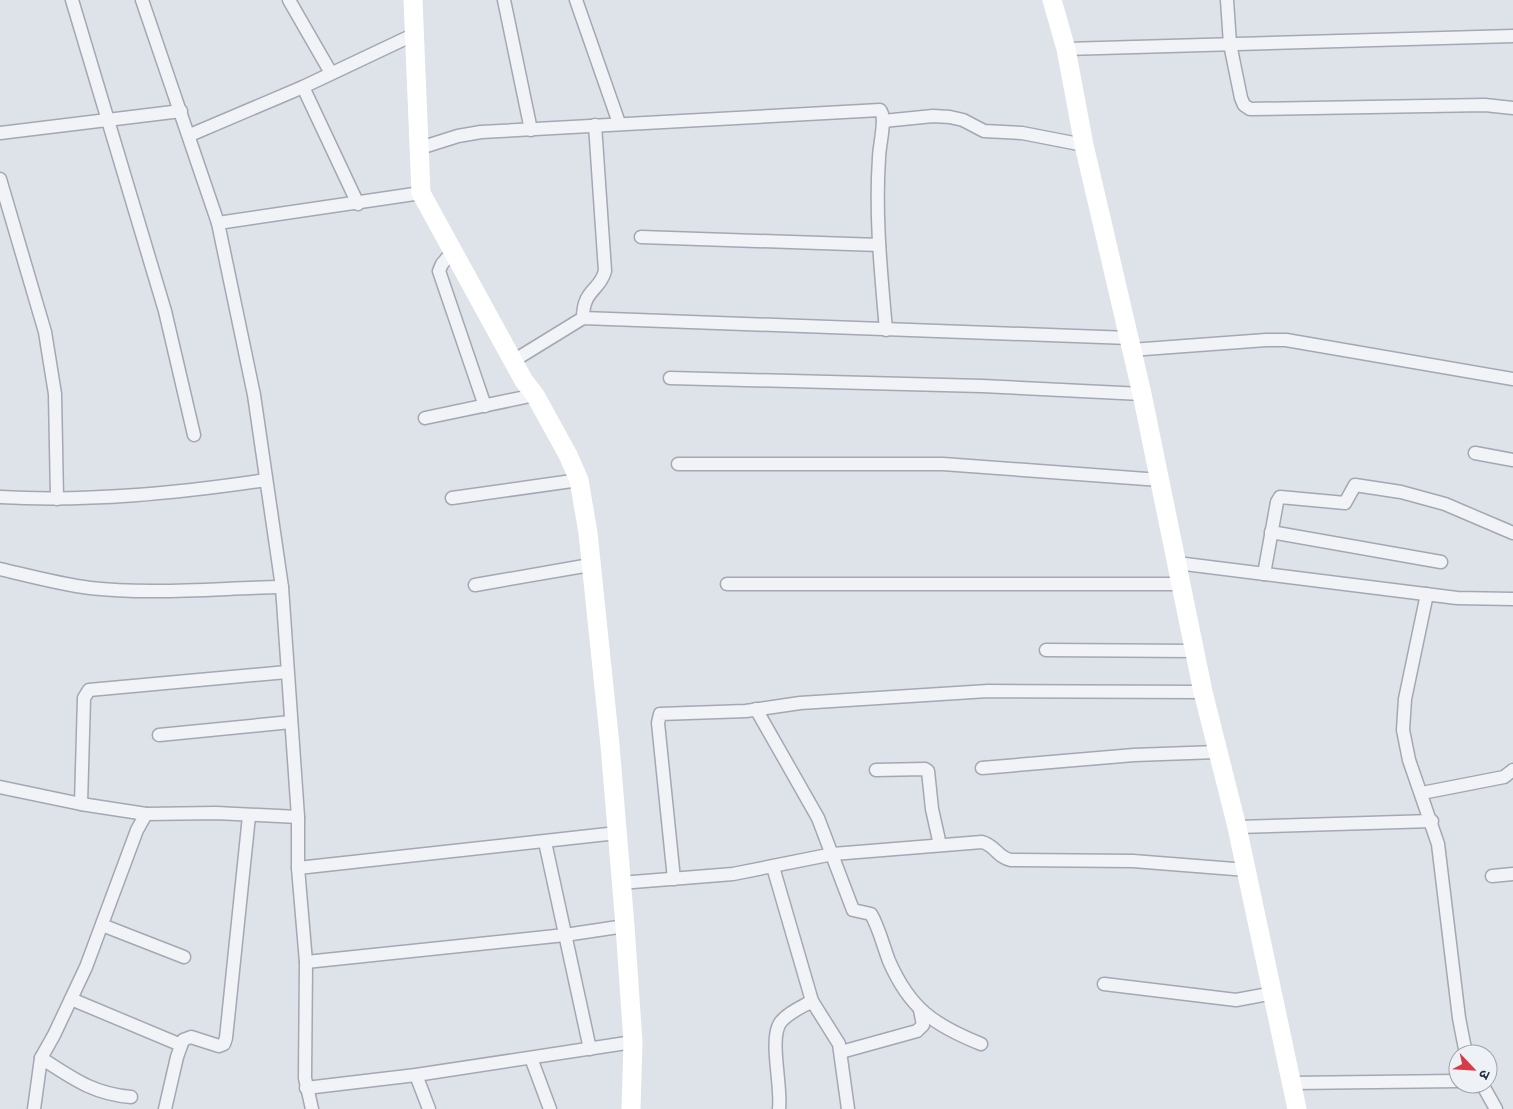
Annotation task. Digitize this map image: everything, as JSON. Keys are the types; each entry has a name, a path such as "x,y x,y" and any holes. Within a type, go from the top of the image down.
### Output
{"street":[{"path":"72,0 164,311 194,436"},
{"path":"142,0 190,135 218,223 254,395 282,587 298,817 298,868 306,962 304,1067 306,1088 312,1109"},
{"path":"289,0 331,73"},
{"path":"403,0 414,17 421,193 513,360 535,395 568,455 579,480 588,533 610,744 625,926 633,1042 630,1109"},
{"path":"504,0 531,130"},
{"path":"576,0 619,123"},
{"path":"1052,0 1066,49 1084,145 1142,394 1202,692 1247,870 1297,1109"},
{"path":"1227,0 1230,44 1241,98 1244,105 1250,109 1485,104 1513,108"},
{"path":"190,135 303,87 331,73 414,17"},
{"path":"1066,49 1513,36"},
{"path":"303,87 358,204"},
{"path":"420,148 458,136 531,130 619,123 876,109 882,111 884,121 878,159 879,245 886,330"},
{"path":"0,133 181,111"},
{"path":"884,121 933,116 950,117 963,120 984,131 1022,134 1084,145"},
{"path":"576,322 587,296 602,279 605,271 595,125"},
{"path":"0,179 46,332 55,394 57,499"},
{"path":"218,223 358,204 421,193"},
{"path":"641,237 879,245"},
{"path":"453,251 442,264 440,271 485,406"},
{"path":"513,360 576,322 886,330 1130,344 1286,340 1513,379"},
{"path":"670,378 982,386 1142,394"},
{"path":"425,418 535,395"},
{"path":"1475,453 1513,460"},
{"path":"678,464 942,464 1160,480"},
{"path":"0,497 57,499 181,493 266,480"},
{"path":"452,498 579,480"},
{"path":"1264,574 1277,502 1280,497 1345,503 1354,484 1401,492 1445,504 1513,533"},
{"path":"1272,532 1441,562"},
{"path":"1177,564 1427,594 1485,600 1513,599"},
{"path":"475,585 590,565"},
{"path":"0,569 51,582 92,588 136,590 282,587"},
{"path":"726,584 1181,584"},
{"path":"1427,594 1403,714 1405,744 1438,844 1459,1018 1464,1044"},
{"path":"1046,650 1195,651"},
{"path":"81,804 84,698 89,690 94,688 287,672"},
{"path":"674,879 658,717 664,713 684,715 800,703 988,691 1202,692"},
{"path":"756,709 818,818 853,910 871,914 899,981 920,1010 944,1028 981,1044"},
{"path":"159,735 291,722"},
{"path":"982,768 1134,755 1217,752"},
{"path":"876,770 927,770 932,809 940,845"},
{"path":"1422,793 1504,777 1513,770"},
{"path":"0,787 81,804 146,814 216,813 298,817"},
{"path":"34,1109 41,1058 71,999 102,925 137,830 146,814"},
{"path":"165,1109 181,1045 187,1037 216,1046 222,1046 226,1038 249,816"},
{"path":"1237,828 1432,822"},
{"path":"298,868 617,833"},
{"path":"545,842 590,1049"},
{"path":"620,883 733,874 833,854 982,842 992,847 1001,858 1011,860 1133,861 1247,870"},
{"path":"773,867 812,1001 835,1037 841,1052 848,1109"},
{"path":"1492,876 1513,874"},
{"path":"102,925 184,957"},
{"path":"306,962 565,935 625,926"},
{"path":"1104,984 1236,1000 1274,993"},
{"path":"71,999 181,1045"},
{"path":"779,1109 781,1086 776,1032 785,1017 812,1001"},
{"path":"841,1052 917,1031 923,1025 920,1010"},
{"path":"306,1088 416,1075 633,1042"},
{"path":"41,1058 88,1087 111,1095 131,1097"},
{"path":"531,1058 550,1109"},
{"path":"416,1075 429,1109"},
{"path":"1291,1083 1448,1081"},
{"path":"1488,1094 1496,1109"}]}
